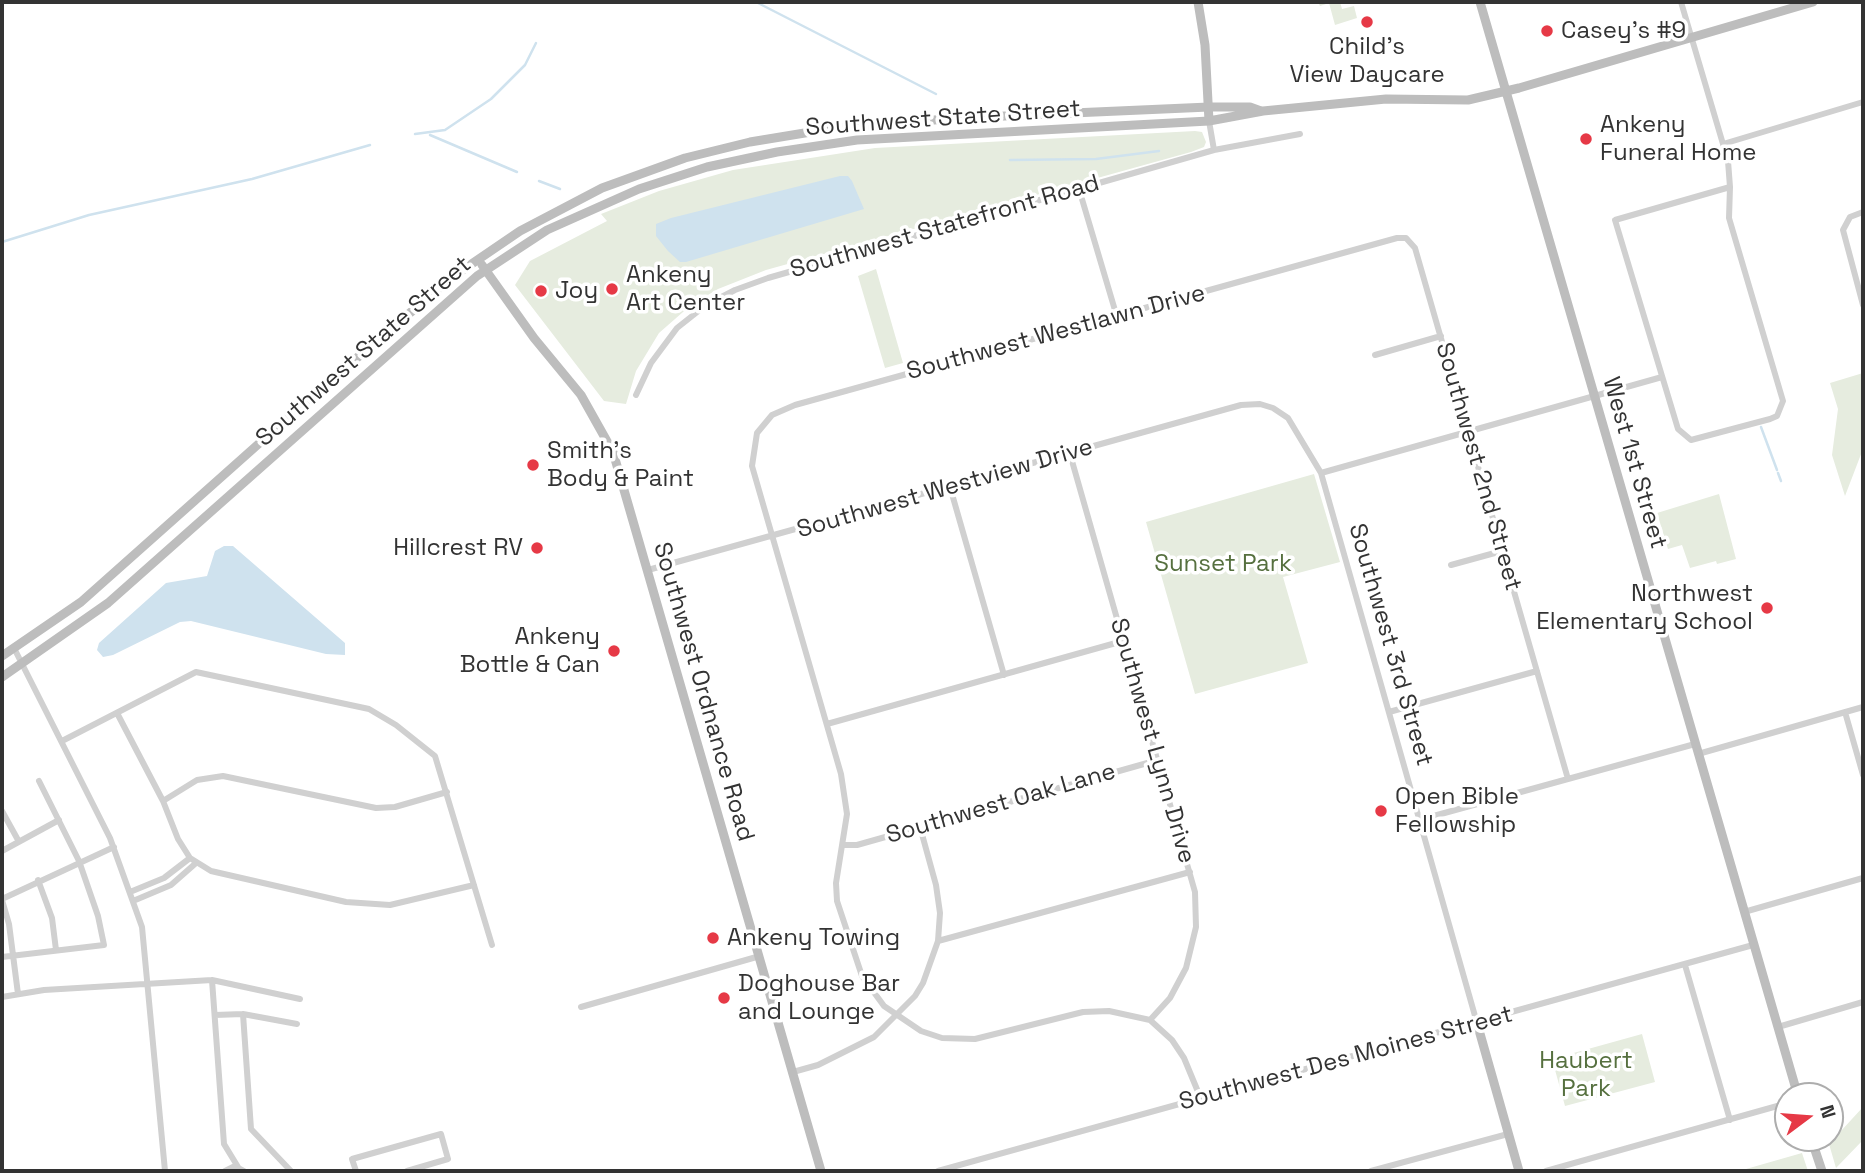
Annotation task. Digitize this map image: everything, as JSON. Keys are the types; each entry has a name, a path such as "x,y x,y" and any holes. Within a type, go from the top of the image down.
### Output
{"main road":[{"path":"1198,2 1209,121"},
{"name":"West 1st Street","path":"1480,2 1794,1082"},
{"name":"Southwest State Street","path":"2,677 108,603 337,401 445,301 485,270 547,230 614,198 707,167 777,152 885,137 1209,121 1263,111 1409,97 1468,100 1506,92 1813,2"},
{"name":"Southwest State Street","path":"2,656 81,602 327,383 477,259 547,215 602,188 685,158 750,142 875,124 1209,107 1250,107 1263,111"},
{"name":"Southwest Ordnance Road","path":"477,259 534,338 581,396 604,433 621,473 821,1171"},
{"name":"Southwest 3rd Street","path":"1477,1023 1519,1171"},
{"path":"1816,1152 1822,1171"}],"street":[{"path":"1681,2 1723,144 1730,187 1729,218 1781,392 1782,408 1770,419 1691,440 1678,429 1615,220 1730,187"},
{"path":"1723,144 1863,102"},
{"path":"1209,121 1214,150"},
{"name":"Southwest Statefront Road","path":"636,395 651,363 677,328 706,305 735,290 1214,150 1300,134"},
{"path":"1079,189 1117,317"},
{"path":"1862,303 1843,236 1845,223 1863,212"},
{"name":"Southwest Westlawn Drive","path":"1150,1020 1109,1011 1083,1012 964,1040 921,1031 897,1016 871,991 856,961 837,901 836,883 843,845 846,797 755,477 752,454 757,433 781,409 1396,238 1406,238"},
{"name":"Southwest 2nd Street","path":"1406,238 1415,247 1568,779"},
{"path":"1375,355 1441,336"},
{"path":"1321,473 1662,377"},
{"name":"Southwest Westview Drive","path":"648,570 1241,405 1259,404 1273,408 1288,418"},
{"name":"Southwest 3rd Street","path":"1288,418 1321,473 1477,1023"},
{"name":"Southwest Lynn Drive","path":"1070,454 1190,872 1196,909 1194,945 1179,984 1150,1020"},
{"path":"950,488 1004,675"},
{"path":"1451,565 1502,551"},
{"path":"827,724 1123,641"},
{"path":"14,648 114,847 142,928 164,1171"},
{"path":"1389,712 1536,671"},
{"path":"62,741 195,672 369,709 424,744 435,756 492,945"},
{"path":"1419,820 1568,779 1863,707"},
{"path":"1845,712 1863,775"},
{"path":"117,713 163,801 178,839 193,860 211,871 346,902 390,905 474,885"},
{"name":"Southwest Oak Lane","path":"843,845 857,845 1158,760"},
{"path":"163,801 197,780 223,776 376,808 395,807 447,792"},
{"path":"2,957 104,944 98,916 79,861 38,781"},
{"path":"2,811 18,840"},
{"path":"2,851 59,820"},
{"path":"793,1072 818,1065 859,1047 897,1016 923,983 938,941 939,899 920,827"},
{"path":"18,994 14,955 2,900 38,880 114,847"},
{"path":"130,892 164,878 193,860"},
{"path":"133,901 171,885 193,860"},
{"path":"938,941 1190,872"},
{"path":"1744,912 1863,878"},
{"path":"38,880 52,918 56,950"},
{"name":"Southwest Des Moines Street","path":"937,1171 1754,945"},
{"path":"581,1007 760,956"},
{"path":"1685,965 1730,1120"},
{"path":"212,979 223,1144 241,1169"},
{"path":"2,997 44,990 212,979 300,999"},
{"path":"1778,1027 1863,1002"},
{"path":"215,1015 243,1014 297,1024"},
{"path":"243,1014 251,1129 291,1171"},
{"path":"1150,1020 1172,1040 1184,1058 1201,1099"},
{"path":"1546,1171 1774,1107"},
{"path":"356,1171 352,1159 441,1134 448,1159 407,1171"},
{"path":"1371,1171 1508,1134"},
{"path":"228,1153 225,1171 241,1169"}],"green space":[{"path":"1318,2 1340,2 1342,9 1354,6 1357,18 1335,25 1329,3 1320,6"},
{"path":"1202,132 1206,142 1204,147 1191,152 766,270 718,289 691,305 659,333 636,371 626,404 604,401 515,285 530,261 607,221 601,214 659,191 733,170 875,148"},
{"path":"876,269 903,363 885,368 858,276"},
{"path":"1863,373 1863,449 1845,496 1832,455 1838,409 1830,383"},
{"name":"Sunset Park","path":"1314,474 1340,562 1283,577 1308,663 1195,694 1146,522"},
{"path":"1719,494 1736,559 1690,568 1682,545 1668,549 1657,513"},
{"name":"Haubert Park","path":"1642,1034 1655,1082 1565,1106 1552,1059"},
{"path":"1863,1107 1863,1140 1836,1168 1831,1152 1844,1152 1844,1128"},
{"path":"1802,1153 1808,1171 1739,1171"}],"water":[{"path":"848,176 852,181 864,209 686,262 680,262 656,236 656,224 671,218"},
{"path":"224,546 233,546 345,643 345,655 326,654 191,621 180,622 113,655 103,657 97,650 99,643 166,583 207,576 215,551"}],"waterway":[{"path":"756,2 936,94"},
{"path":"415,134 445,130 491,99 525,65 536,43"},
{"path":"430,135 517,172"},
{"path":"2,242 89,215 252,179 370,145"},
{"path":"1010,160 1096,159 1159,151"},
{"path":"539,181 560,189"},
{"path":"1761,427 1777,470"},
{"path":"1778,473 1781,481"}],"place":[{"name":"Child's View Daycare","path":"1367,22"},
{"name":"Casey's #9","path":"1547,31"},
{"name":"Ankeny Funeral Home","path":"1586,139"},
{"name":"Ankeny Art Center","path":"612,289"},
{"name":"Joy","path":"541,291"},
{"name":"Smith's Body & Paint","path":"533,465"},
{"name":"Hillcrest RV","path":"537,548"},
{"name":"Northwest Elementary School","path":"1767,608"},
{"name":"Ankeny Bottle & Can","path":"614,651"},
{"name":"Open Bible Fellowship","path":"1381,811"},
{"name":"Ankeny Towing","path":"713,938"},
{"name":"Doghouse Bar and Lounge","path":"724,998"}]}
